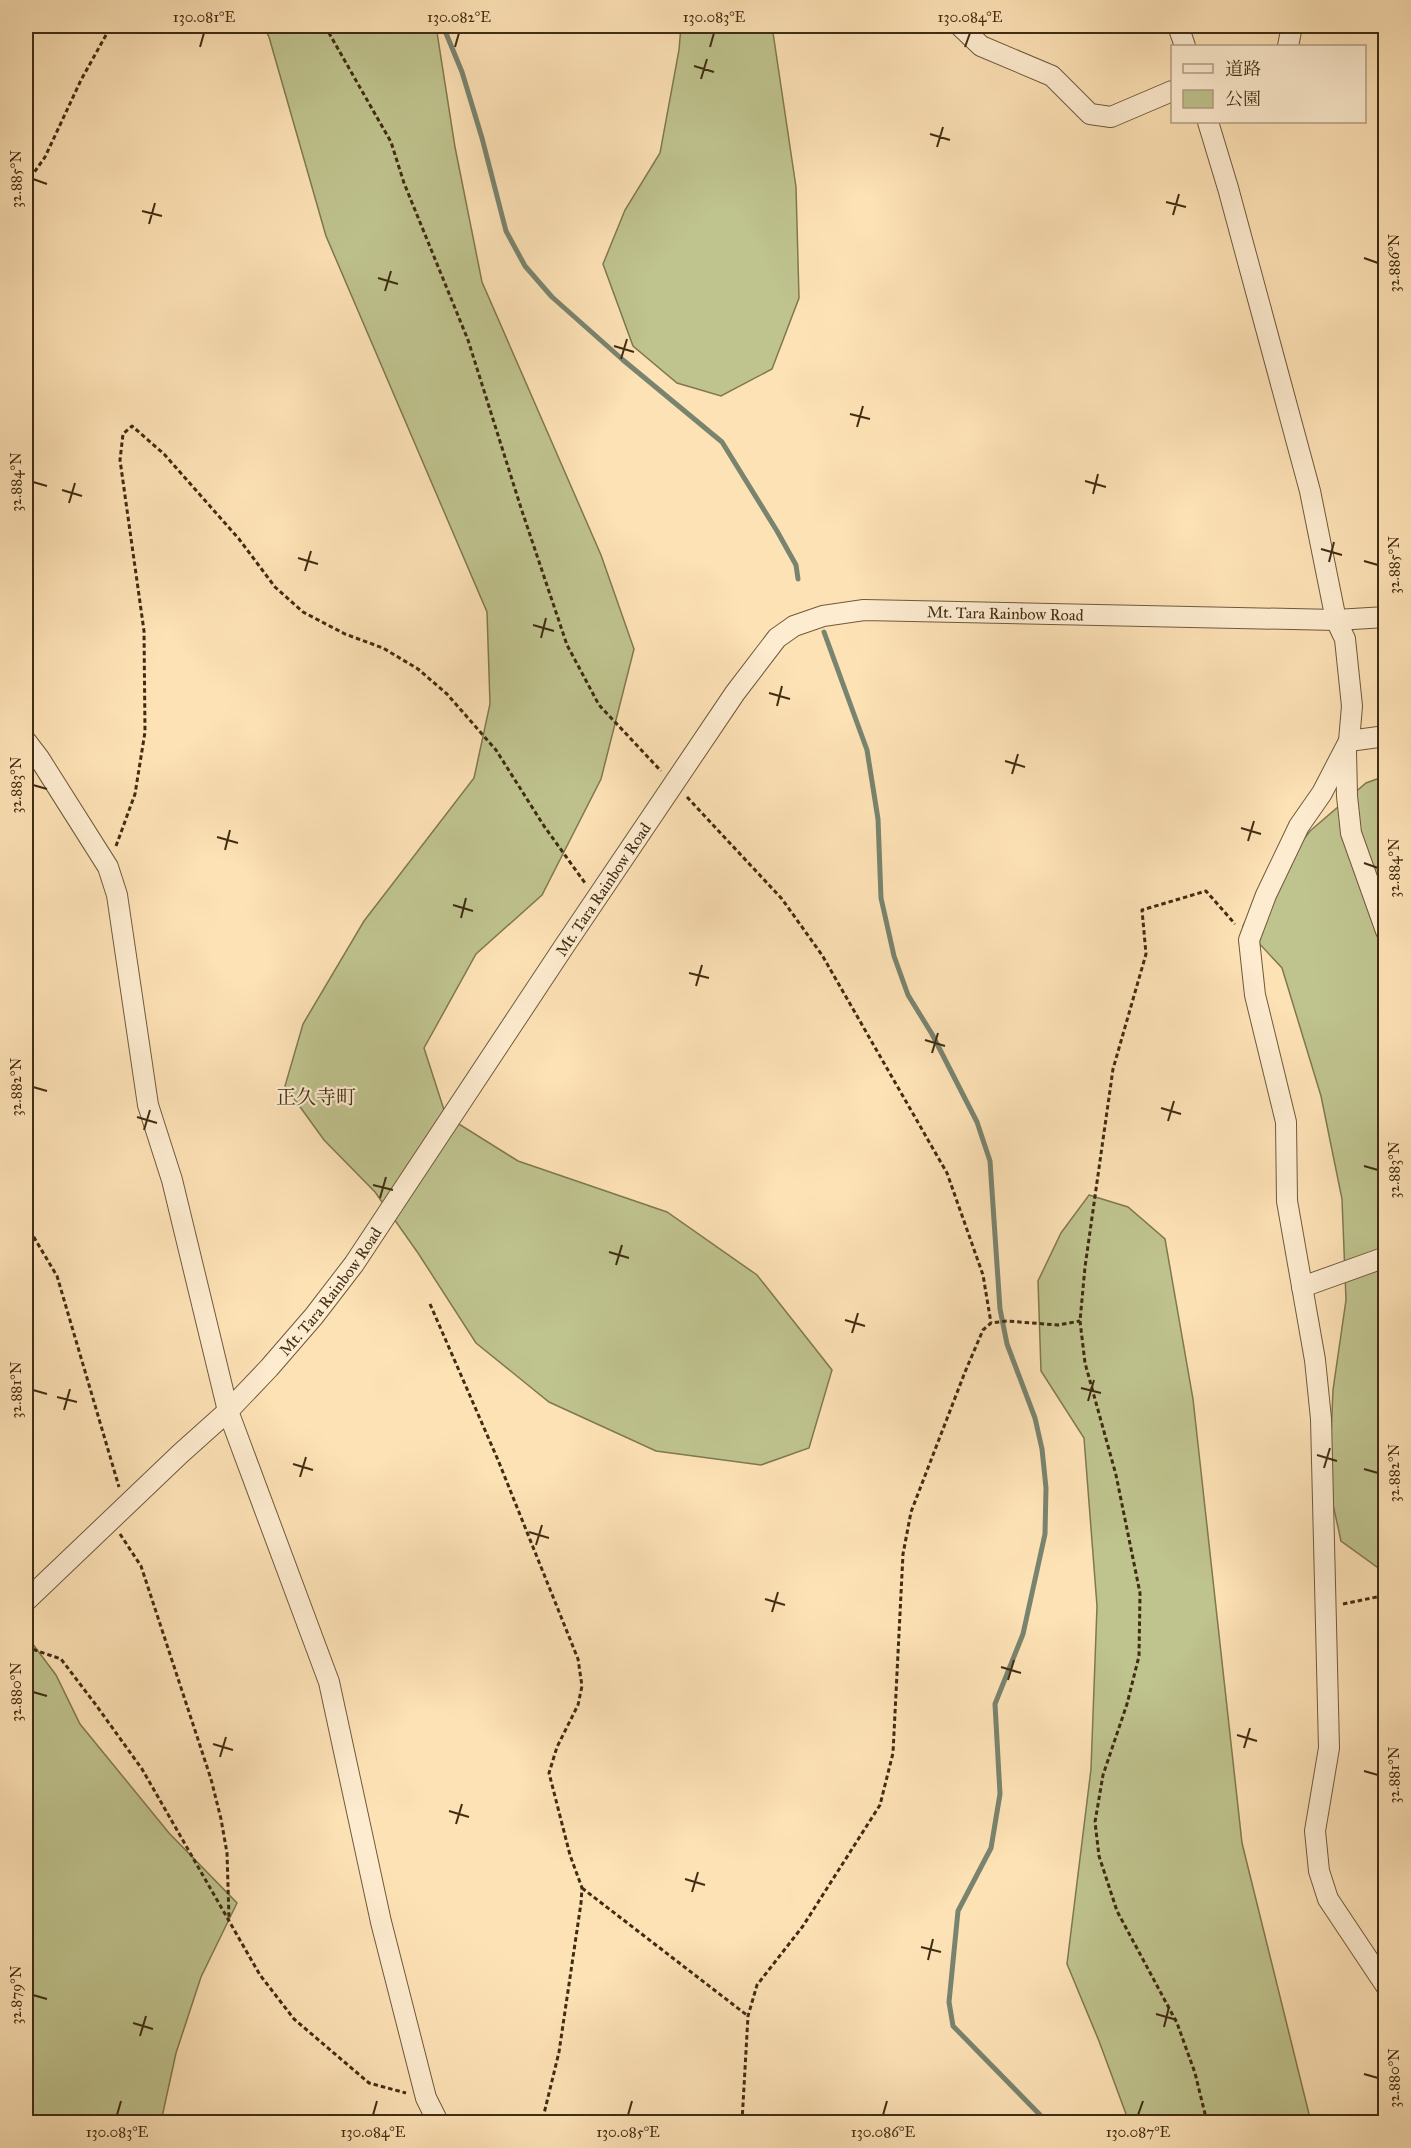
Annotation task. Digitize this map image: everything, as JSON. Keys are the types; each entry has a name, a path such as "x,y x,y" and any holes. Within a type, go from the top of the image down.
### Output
{"street":[{"path":"960,26 981,46 1052,75 1090,114 1111,117 1171,93"},
{"path":"1178,26 1185,45"},
{"path":"1288,45 1292,26"},
{"path":"1225,123 1210,129 1310,491 1336,620 1344,639 1352,706 1347,746 1347,796 1351,833 1386,932"},
{"name":"Mt. Tara Rainbow Road","path":"26,1601 228,1411 314,1316 354,1264 735,693 777,638 794,626 823,615 864,610 1336,620 1386,617"},
{"path":"1386,736 1347,746 1322,793 1299,826 1266,895 1250,940 1255,995 1286,1122 1287,1201 1315,1360 1321,1419 1329,1749 1315,1831 1319,1871 1328,1899 1386,1986"},
{"path":"26,741 108,867 117,895 148,1106 172,1180 228,1411 329,1682 381,1922 426,2098 438,2122"},
{"path":"1302,1287 1386,1257"}],"path":[{"path":"26,184 45,157 81,80 111,26"},
{"path":"326,26 390,142 404,183 468,340 520,508 567,645 599,705 782,899 828,965 947,1173 982,1275 991,1323"},
{"path":"108,867 135,794 144,732 144,631 120,460 123,434 132,426 164,454 239,539 275,587 303,612 345,634 383,648 418,669 447,694 496,750 544,826 596,900"},
{"path":"1207,2122 1195,2073 1177,2023 1117,1911 1099,1856 1095,1822 1103,1776 1127,1704 1139,1656 1140,1593 1116,1475 1085,1363 1080,1321 1085,1268 1113,1069 1146,954 1142,910 1206,891 1250,940"},
{"path":"26,1224 57,1276 117,1513 141,1566 211,1779 227,1853 229,1921"},
{"path":"430,1305 498,1460 578,1659 582,1686 578,1705 557,1747 549,1773 570,1854 582,1888 559,2052 542,2122"},
{"path":"742,2122 748,2016 757,1985 803,1926 880,1805 893,1753 903,1554 911,1512 965,1372 983,1330 991,1323 1007,1321 1058,1325 1080,1321"},
{"path":"1327,1608 1386,1595"},
{"path":"26,1647 61,1659 96,1705 142,1769 260,1976 294,2019 369,2083 426,2098"},
{"path":"582,1888 748,2016"}],"green space":[{"path":"263,26 436,26 455,147 482,282 601,555 634,649 601,779 542,895 476,954 424,1048 446,1116 518,1161 667,1212 757,1275 832,1370 809,1448 761,1465 656,1451 549,1402 476,1343 418,1253 375,1192 324,1140 285,1086 303,1024 364,921 474,778 490,704 487,612 326,236 269,37"},
{"path":"681,26 772,26 796,187 799,298 772,369 721,396 677,383 633,346 603,264 625,210 660,153 679,50"},
{"path":"1385,776 1385,1568 1377,1567 1341,1541 1329,1486 1333,1390 1346,1300 1342,1199 1321,1096 1282,968 1243,926 1260,897 1310,831 1366,783"},
{"path":"1089,1195 1128,1207 1165,1239 1193,1399 1242,1843 1311,2122 1129,2122 1067,1964 1091,1769 1097,1606 1084,1438 1041,1371 1038,1281 1061,1233"},
{"path":"26,1635 56,1675 80,1724 169,1833 237,1903 201,1977 176,2053 162,2122 26,2122"}],"waterway":[{"path":"443,26 462,72 506,231 525,266 552,297 623,360 722,442 796,565 798,579"},
{"path":"824,632 867,750 878,819 881,898 894,956 908,995 932,1034 977,1122 990,1161 1000,1309 1007,1344 1035,1418 1042,1449 1046,1488 1045,1534 1023,1634 995,1704 1000,1794 991,1848 958,1911 949,2002 953,2026 1047,2122"}],"district":[{"name":"正久寺町","path":"316,1097"}]}
